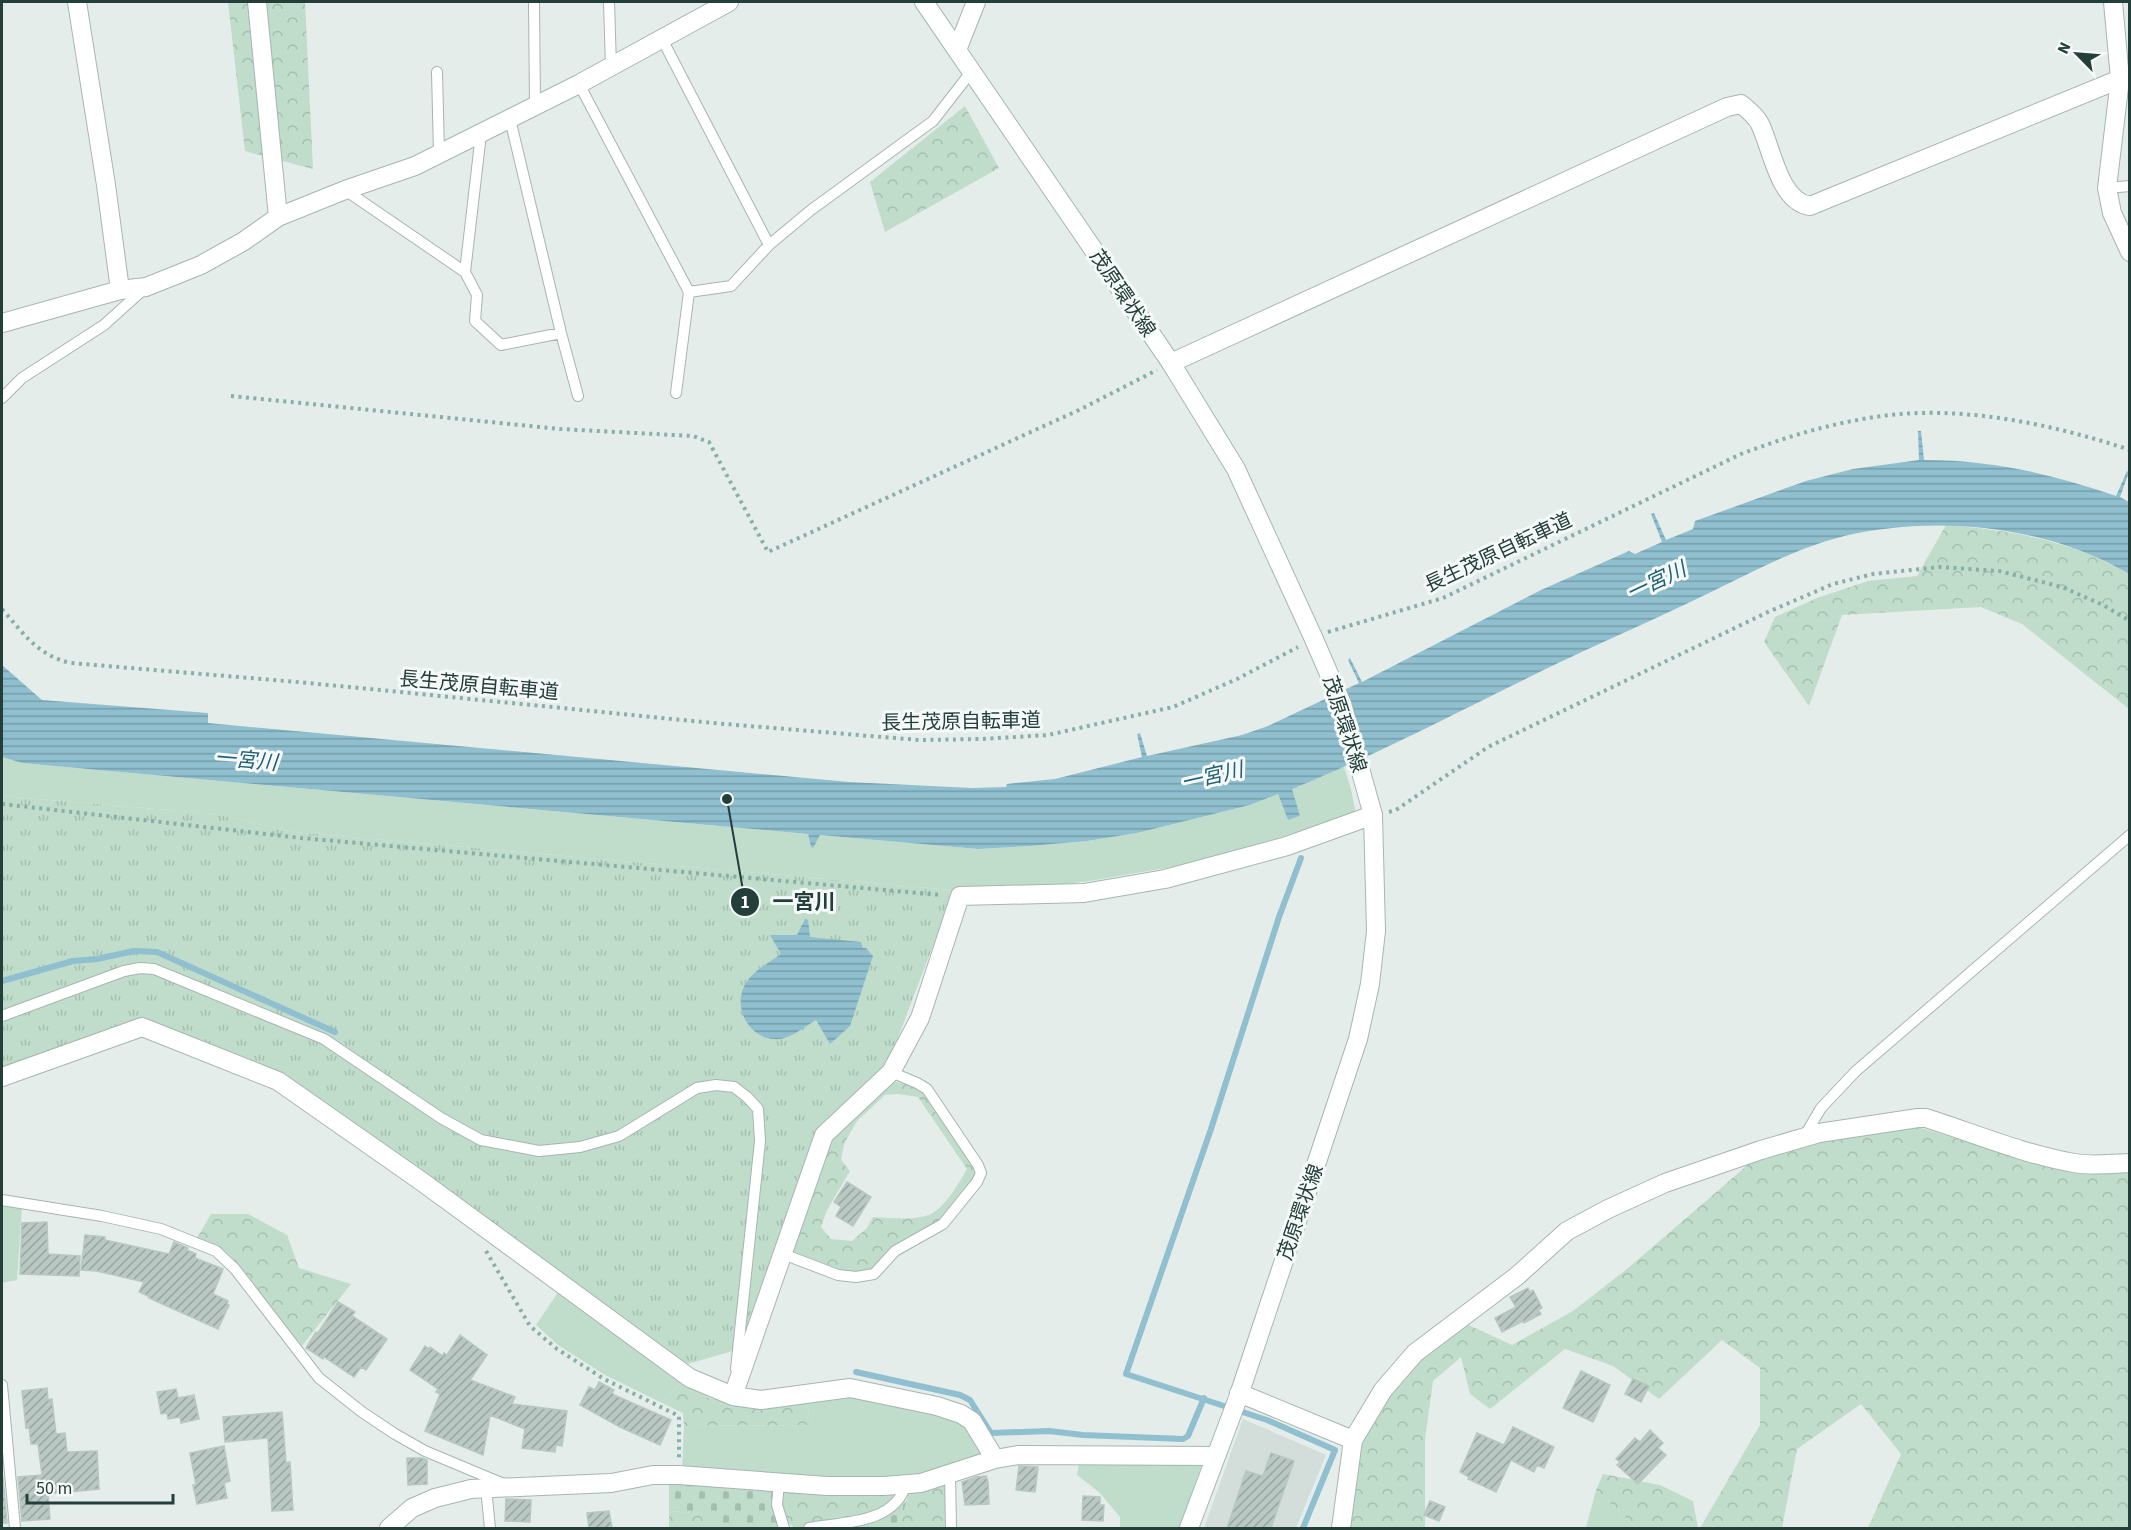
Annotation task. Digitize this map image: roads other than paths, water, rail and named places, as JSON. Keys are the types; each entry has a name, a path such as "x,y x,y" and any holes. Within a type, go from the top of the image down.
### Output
{"street":[{"path":"77,2 120,290"},
{"path":"257,2 278,217"},
{"path":"2,322 120,290 146,287 201,265 278,217 345,190 416,166 579,84 729,2"},
{"name":"茂原環状線","path":"924,2 1171,363 1236,469 1341,704 1373,815 1376,931 1370,984 1358,1039 1238,1396 1189,1528"},
{"path":"957,50 976,2"},
{"path":"2113,2 2120,79 2107,188 2112,213 2130,252"},
{"path":"1171,363 1727,107 1741,104 1751,111 1760,123 1789,195 1803,205 1810,206 2120,79"},
{"path":"733,1396 824,1135 891,1072 920,1018 960,896 1084,893 1166,879 1287,846 1373,815"},
{"path":"2,1077 142,1027 278,1081 421,1181 690,1378 733,1396 761,1400 850,1388 937,1406 961,1414 972,1421 995,1459"},
{"path":"1341,1528 1353,1440 1383,1390 1415,1353 1516,1276 1567,1231 1608,1209 1665,1183 1804,1137 1926,1118 2038,1154 2074,1163 2100,1165 2130,1163"},
{"path":"1238,1396 1353,1440"},
{"path":"389,1528 412,1508 435,1498 471,1489 611,1483 653,1475 827,1486 906,1484 921,1483 995,1459 1018,1455 1216,1456"}],"lane":[{"path":"534,2 535,106"},
{"path":"609,2 611,67"},
{"path":"662,39 769,245"},
{"path":"436,72 440,153"},
{"path":"689,292 731,286 769,245 811,210 933,121 971,72"},
{"path":"579,84 689,292 676,393"},
{"path":"510,119 578,396"},
{"path":"465,272 481,134"},
{"path":"2107,188 2130,186"},
{"path":"345,190 465,272 477,295 475,321 501,345 561,333"},
{"path":"2,398 22,378 104,325 146,287"},
{"path":"1804,1137 1821,1108 1856,1071 2130,835"},
{"path":"2,1016 124,971 140,968 154,969 324,1039 441,1118 481,1140 539,1151 580,1147 619,1136 698,1088 716,1085 734,1087 758,1109 760,1141 733,1396"},
{"path":"783,1254 838,1275 856,1277 874,1274 895,1251 943,1224 976,1182 981,1173 978,1165 927,1089 891,1072"},
{"path":"2,1200 102,1216 161,1230 216,1251 235,1269 319,1378 362,1412 395,1434 425,1451 513,1488"},
{"path":"2,1385 15,1528"},
{"path":"950,1473 951,1528"},
{"path":"779,1482 777,1505 784,1528"},
{"path":"809,1528 879,1516 894,1506 903,1495 906,1484"},
{"path":"486,1488 490,1528"}],"water":[{"path":"1918,431 1921,431 1924,460 1973,463 2022,470 2069,481 2116,496 2127,471 2129,472 2120,497 2129,502 2129,574 2065,545 1995,529 1959,526 1887,528 1831,540 1768,564 1391,745 1292,789 1300,816 1288,820 1278,794 1250,805 1137,833 1087,841 978,849 820,835 813,848 808,834 22,763 2,757 2,665 42,700 208,713 208,723 849,782 972,788 1006,787 1007,784 1055,779 1142,757 1137,734 1140,733 1147,756 1242,735 1268,726 1359,683 1348,660 1350,658 1362,682 1541,590 1629,551 1635,554 1662,542 1651,514 1654,513 1666,540 1693,529 1695,521 1806,481 1853,469 1919,460"},
{"path":"805,919 808,920 810,937 861,942 863,948 866,948 873,956 850,1026 830,1044 816,1020 790,1036 774,1039 756,1032 750,1026 742,1010 742,992 749,978 781,954 770,935 797,935"}],"waterway":[{"path":"1301,858 1279,917 1211,1129 1126,1374 1267,1420 1335,1450 1303,1528"},
{"path":"2,981 73,961 97,959 134,951 157,952 335,1032"},
{"path":"856,1372 960,1395 970,1400 991,1433 1049,1431 1083,1435 1183,1439 1188,1436 1204,1398"}],"place":[{"name":"一宮川","path":"727,799"}]}
